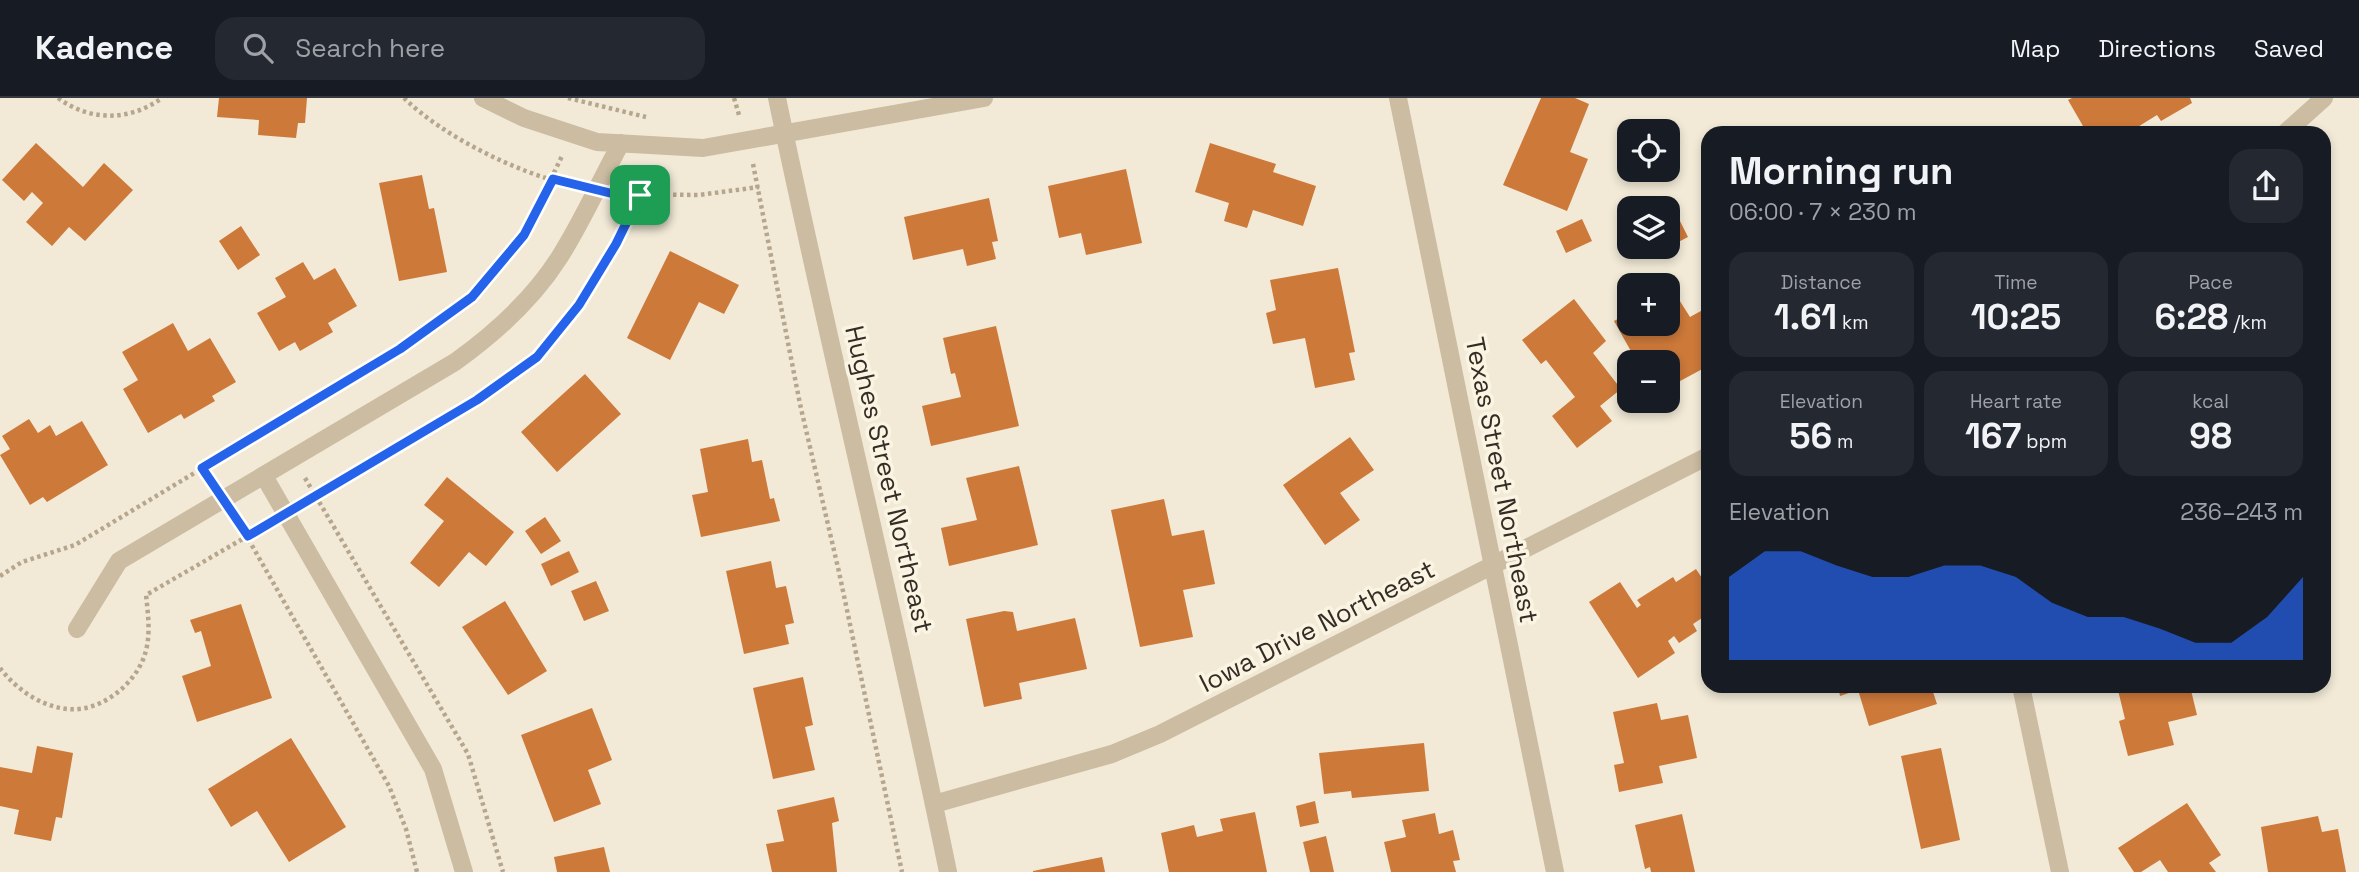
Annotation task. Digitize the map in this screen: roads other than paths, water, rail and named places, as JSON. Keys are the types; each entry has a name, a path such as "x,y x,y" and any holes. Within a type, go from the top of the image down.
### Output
{"street":[{"path":"483,98 524,118 597,142 704,148 984,98"},
{"name":"Hughes Street Northeast","path":"778,98 948,872"},
{"name":"Texas Street Northeast","path":"1398,98 1555,872"},
{"path":"2293,126 2324,98"},
{"path":"77,629 119,561 456,362 481,344 530,295 558,259 621,143"},
{"name":"Iowa Drive Northeast","path":"934,804 1112,754 1160,734 1701,460"},
{"path":"264,476 433,769 464,872"},
{"path":"2022,693 2060,872"}]}
